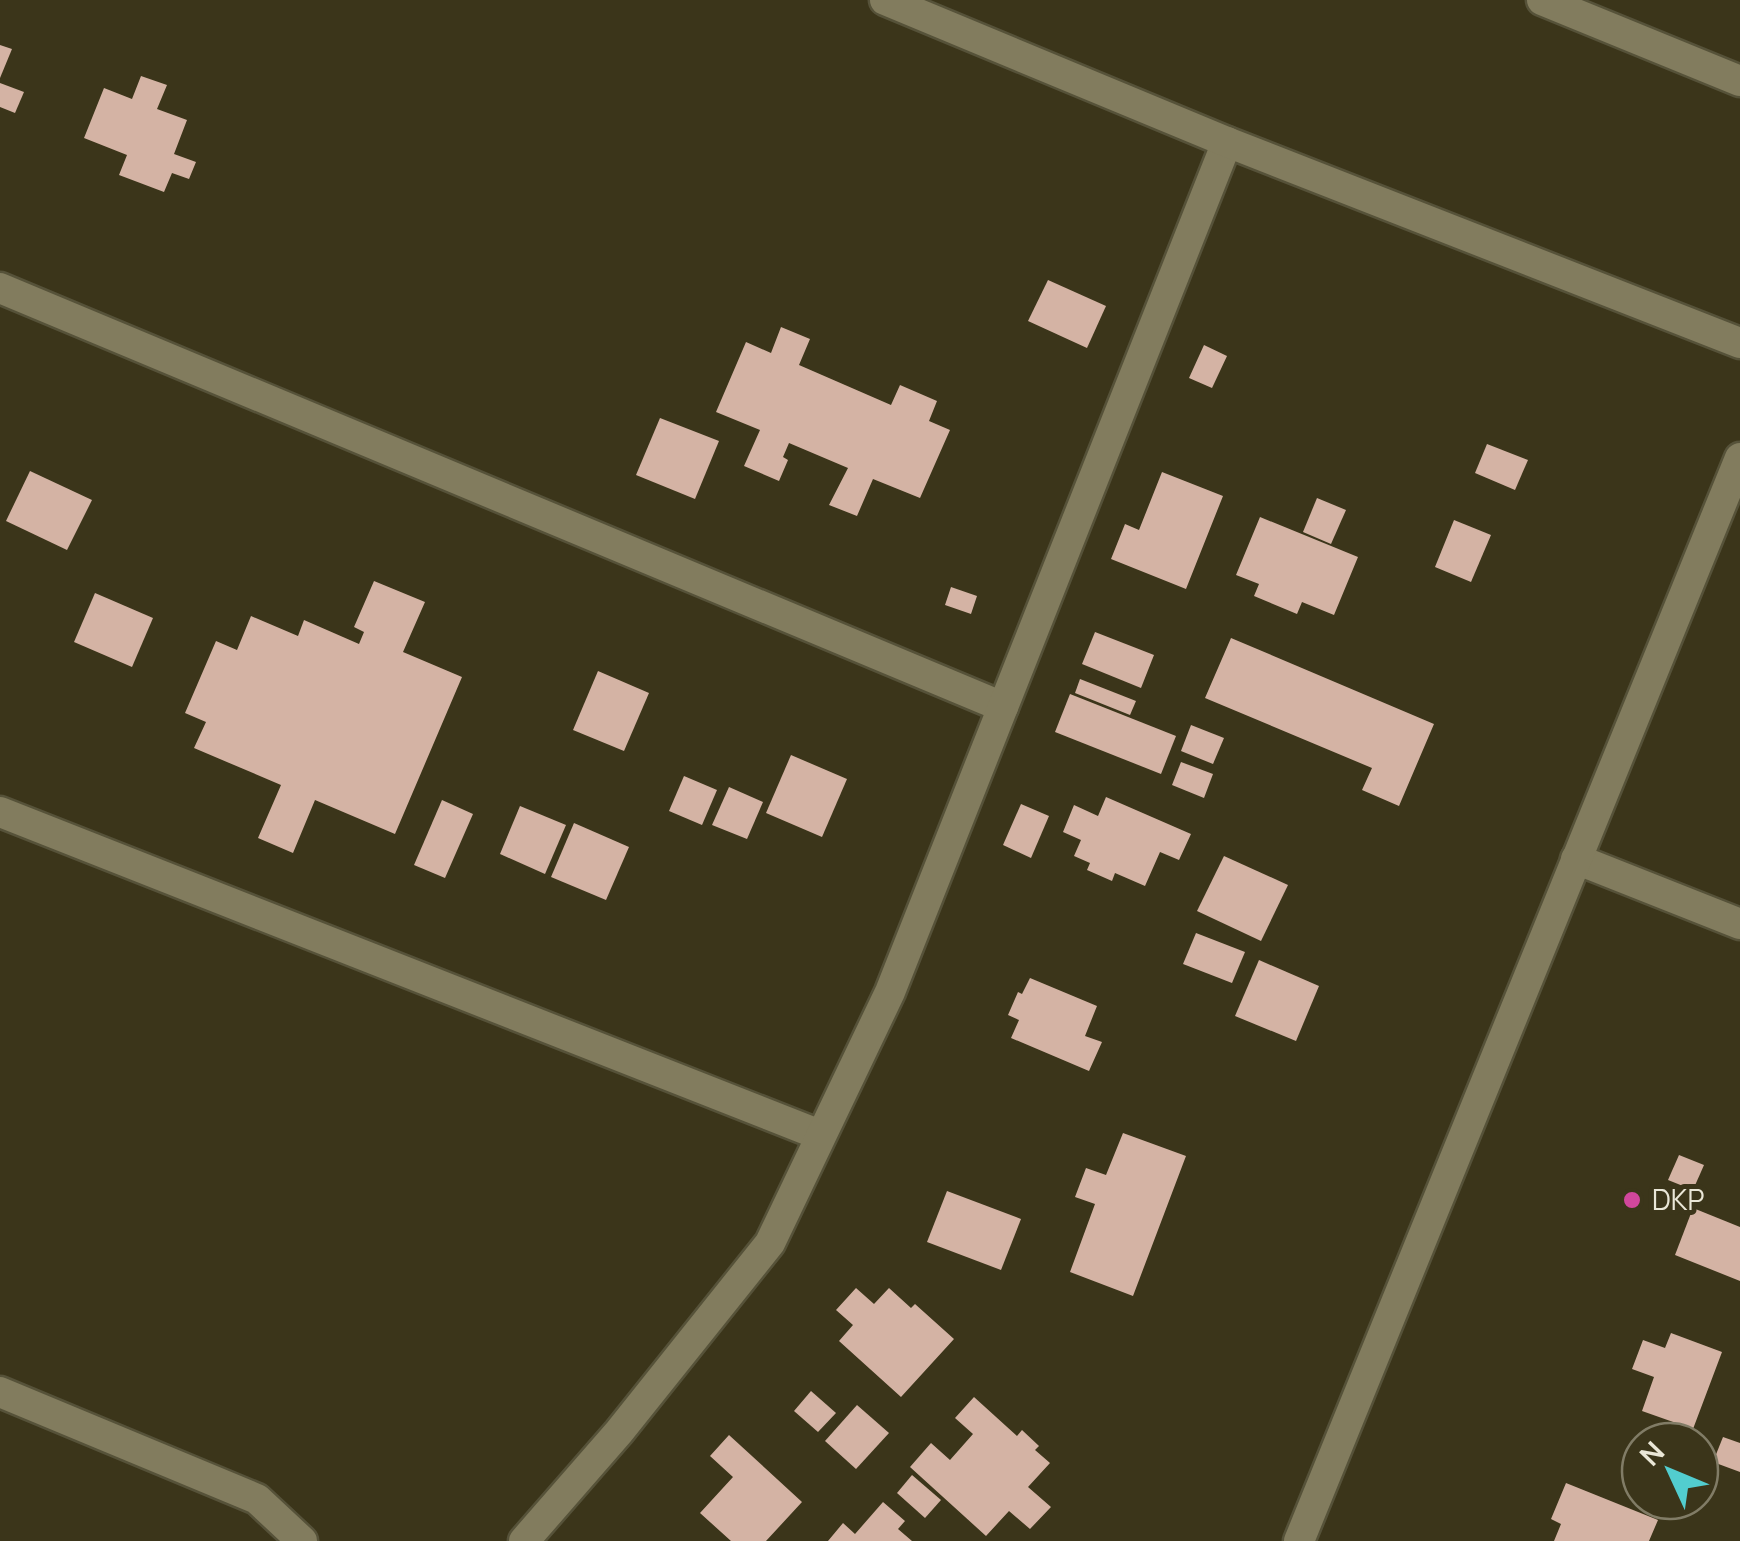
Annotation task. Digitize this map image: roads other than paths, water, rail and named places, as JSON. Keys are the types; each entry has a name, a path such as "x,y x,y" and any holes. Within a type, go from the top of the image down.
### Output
{"street":[{"path":"885,0 1226,142 1740,343"},
{"path":"1542,0 1740,80"},
{"path":"524,1541 619,1432 770,1243 890,992 1226,142"},
{"path":"0,288 1003,707"},
{"path":"1299,1541 1740,458"},
{"path":"0,812 820,1135"},
{"path":"1576,859 1740,924"},
{"path":"0,1392 257,1499 302,1541"}],"place":[{"name":"DKP","path":"1632,1200"}]}
